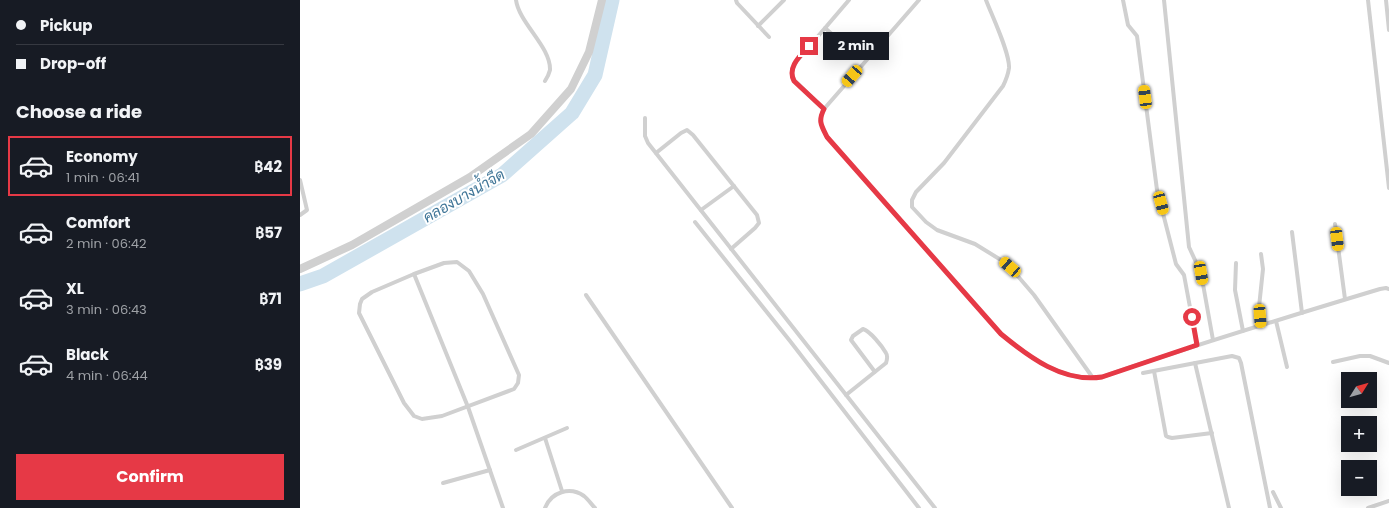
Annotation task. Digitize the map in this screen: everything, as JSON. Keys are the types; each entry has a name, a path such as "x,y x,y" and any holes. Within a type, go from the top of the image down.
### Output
{"street":[{"path":"300,269 352,245 470,176 531,134 571,89 589,52 602,0"}],"lane":[{"path":"516,0 521,14 548,60 550,71 545,81"},
{"path":"736,0 737,3 769,37"},
{"path":"758,26 784,0"},
{"path":"824,109 794,81 792,70 802,54 849,0"},
{"path":"919,0 824,109 820,118 822,127 827,137 1001,334 1039,362 1063,373 1093,378 1102,377 1197,345 1344,299 1380,289 1389,289"},
{"path":"986,0 1007,56 1009,67 1008,77 1003,86 944,163 916,192 912,200 912,207 936,230 975,244 1002,260 1010,267 1034,296 1093,378"},
{"path":"1123,0 1128,25 1137,36 1157,190 1176,264 1184,275 1197,345"},
{"path":"1164,0 1189,247 1201,273 1213,340"},
{"path":"1368,0 1389,188"},
{"path":"1386,0 1389,30"},
{"path":"825,28 853,53"},
{"path":"645,118 645,136 648,143 935,508"},
{"path":"656,153 687,130 693,134 757,215 759,223 731,249"},
{"path":"300,180 307,210 300,215"},
{"path":"701,210 734,186"},
{"path":"695,222 919,508"},
{"path":"1335,224 1344,299"},
{"path":"1292,232 1302,313"},
{"path":"1260,325 1259,307 1263,269 1261,254"},
{"path":"457,262 469,271 483,294 519,375 518,383 514,389 442,416 422,419 414,416 404,403 360,313 360,304 362,299 372,292 414,274 444,263 457,262"},
{"path":"1236,263 1235,290 1243,331"},
{"path":"414,274 468,407 502,508"},
{"path":"586,294 732,508"},
{"path":"1276,321 1287,367"},
{"path":"846,395 875,372 886,363 886,353 868,330 863,329 853,336 851,340 875,372"},
{"path":"1143,373 1232,356 1237,357 1241,363 1270,508"},
{"path":"1333,362 1360,356 1370,356 1389,363"},
{"path":"1195,363 1229,508"},
{"path":"1154,371 1166,436 1168,438 1172,438 1212,432"},
{"path":"516,450 566,428"},
{"path":"545,438 562,491"},
{"path":"443,483 490,470"},
{"path":"545,508 553,497 562,491 573,491 584,496 595,508"},
{"path":"1273,492 1282,508"},
{"path":"1368,508 1389,501"}],"waterway":[{"name":"คลองบางน้ำจืด","path":"300,284 323,276 502,175 572,113 595,75 612,0"}],"route":[{"path":"809,46 796,62 792,70 792,76 794,81 824,109 820,118 822,127 827,137 1001,334 1019,348 1039,362 1063,373 1093,378 1102,377 1197,345 1192,317"}]}
